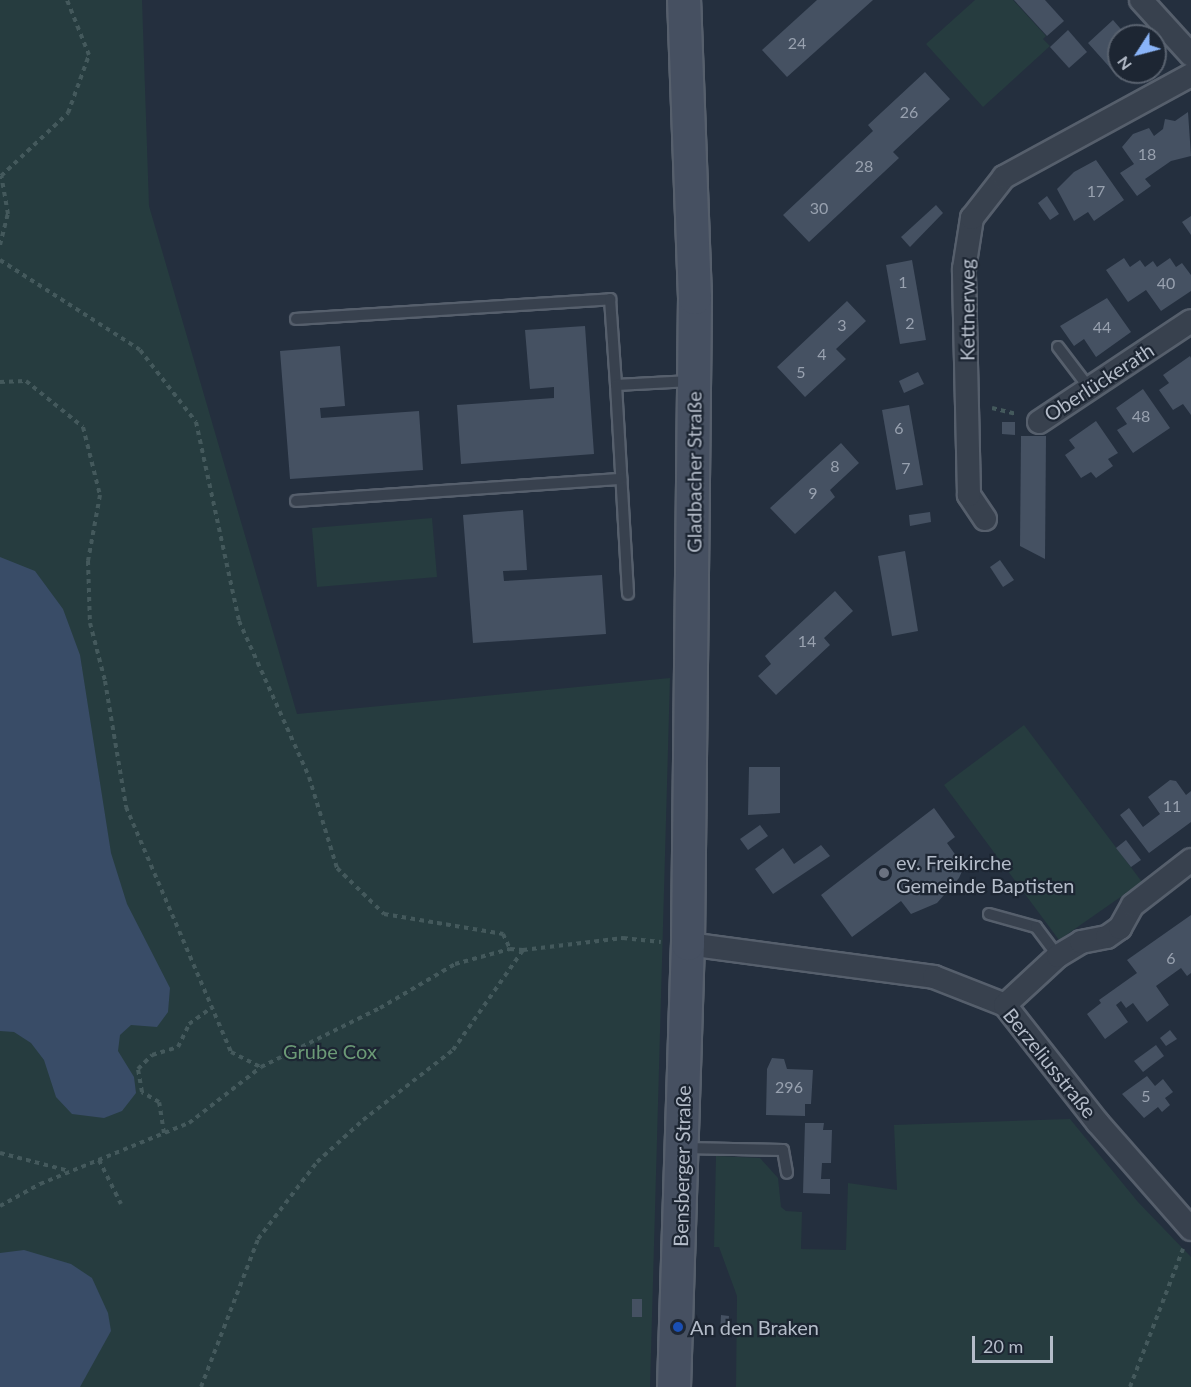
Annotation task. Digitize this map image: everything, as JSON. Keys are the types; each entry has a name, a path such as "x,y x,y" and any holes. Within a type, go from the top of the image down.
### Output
{"main road":[{"name":"Gladbacher Straße","path":"684,0 693,180 694,380 688,944"},
{"name":"Bensberger Straße","path":"674,1387 688,944"}],"street":[{"path":"1141,0 1191,55"},
{"name":"Kettnerweg","path":"985,519 969,495 964,269 972,218 1004,177 1191,75"},
{"name":"Oberlückerath","path":"1040,422 1191,321"},
{"path":"1005,1005 1058,956 1081,942 1107,938 1120,928 1133,905 1191,860"},
{"name":"Berzeliusstraße","path":"688,944 934,977 1005,1005 1098,1123 1191,1229"}],"lane":[{"path":"296,319 610,299 628,594"},
{"path":"1058,347 1090,389"},
{"path":"616,385 694,380"},
{"path":"296,501 621,479"},
{"path":"989,914 1036,927 1058,956"},
{"path":"682,1148 783,1150 787,1173"}],"path":[{"path":"0,245 8,214 1,176 68,113 89,55 67,0"},
{"path":"0,260 140,350 196,422 239,621 309,777 337,868 384,914 503,934 510,949"},
{"path":"0,382 26,381 83,427 100,495 88,561 90,623 105,681 126,807 231,1052 261,1067"},
{"name":"Oberlückerath","path":"967,412 999,407 1040,422"},
{"path":"0,1206 69,1171 199,1117 261,1067 380,1008 455,964 510,949 523,950 623,938 688,944"},
{"path":"201,1387 258,1239 317,1162 363,1120 453,1050 523,950"},
{"path":"164,1133 159,1102 142,1092 138,1069 152,1055 178,1047 189,1024 211,1008"},
{"path":"0,1153 69,1171"},
{"path":"99,1160 121,1204"},
{"path":"1130,1387 1191,1229"}],"green space":[{"name":"Grube Cox","path":"0,0 142,0 149,206 297,714 670,678 650,1387 0,1387"},
{"path":"975,0 1013,0 1046,36 1043,39 1050,46 983,107 926,44"},
{"path":"432,518 437,577 317,587 312,528"},
{"path":"1024,725 1142,882 1059,940 944,785"},
{"path":"1070,1119 1138,1202 1191,1257 1191,1387 736,1387 737,1296 719,1247 714,1247 716,1156 760,1158 778,1178 781,1207 786,1211 802,1212 801,1249 846,1250 848,1183 897,1190 894,1125"}],"water":[{"path":"0,557 35,571 63,609 80,655 111,853 127,904 170,988 168,1012 157,1027 131,1025 120,1035 118,1051 134,1077 136,1093 122,1111 104,1118 72,1114 56,1097 44,1060 31,1043 14,1032 0,1031"},
{"path":"24,1250 71,1264 92,1278 108,1313 111,1331 80,1387 0,1387 0,1253"}],"building":[{"path":"817,0 873,0 787,77 762,50"},
{"path":"1014,0 1045,0 1064,21 1047,36"},
{"path":"1107,26 1107,64 1088,43"},
{"path":"1068,30 1087,52 1069,68 1050,47"},
{"path":"925,72 950,99 893,152 899,158 809,242 783,215 873,131 868,125"},
{"path":"1188,112 1191,156 1171,161 1145,179 1151,186 1137,196 1120,173 1134,164 1122,147 1133,134 1149,128 1154,136 1163,129 1165,119 1175,121"},
{"path":"1096,160 1124,200 1094,221 1088,212 1074,221 1057,189 1074,172"},
{"path":"1047,196 1059,214 1050,220 1038,203"},
{"path":"936,205 943,213 910,247 901,237"},
{"path":"1191,216 1191,235 1182,222"},
{"path":"1124,258 1130,267 1140,260 1145,267 1153,261 1157,267 1170,258 1176,267 1182,263 1191,275 1191,291 1161,311 1146,290 1128,302 1106,270"},
{"path":"912,260 926,340 900,344 886,265"},
{"path":"1107,298 1131,332 1096,357 1084,339 1074,346 1060,326"},
{"path":"847,301 866,321 836,349 846,359 805,397 777,367"},
{"path":"585,326 594,454 461,464 457,405 554,398 554,387 530,389 525,330"},
{"path":"340,346 345,406 320,408 321,418 419,411 423,470 290,479 280,351"},
{"path":"1190,356 1191,415 1183,404 1173,410 1159,390 1169,383 1163,375"},
{"path":"918,372 924,384 904,393 899,381"},
{"path":"1143,389 1170,428 1133,453 1117,430 1127,424 1116,408"},
{"path":"909,405 923,485 896,490 882,410"},
{"path":"1096,421 1118,453 1108,459 1113,466 1096,478 1091,472 1081,478 1065,455 1075,448 1069,440"},
{"path":"1002,422 1015,422 1015,435 1002,434"},
{"path":"1021,436 1046,436 1045,559 1020,546"},
{"path":"841,443 859,463 830,490 835,497 795,534 770,508"},
{"path":"523,510 527,570 503,571 504,581 602,575 606,634 473,643 463,515"},
{"path":"930,512 931,522 910,526 909,515"},
{"path":"905,551 918,631 892,636 878,556"},
{"path":"1000,560 1014,580 1003,587 990,567"},
{"path":"835,591 853,611 824,638 830,645 776,695 758,676 771,664 765,656"},
{"path":"749,767 780,767 780,813 748,815"},
{"path":"1170,780 1176,781 1186,795 1191,791 1191,822 1149,853 1120,815 1129,808 1143,827 1160,814 1148,797"},
{"path":"934,808 955,837 947,843 964,867 959,878 937,903 911,914 901,901 852,937 821,895"},
{"path":"760,825 768,836 748,850 740,839"},
{"path":"1126,840 1141,860 1131,867 1116,848"},
{"path":"821,845 830,856 773,894 755,869 783,848 794,864"},
{"path":"1191,915 1191,973 1187,976 1181,968 1156,986 1169,1005 1147,1022 1133,1003 1126,1008 1121,1001 1116,1005 1128,1022 1105,1039 1087,1014 1101,1003 1099,1000 1137,973 1127,960"},
{"path":"1170,1030 1177,1039 1166,1046 1160,1038"},
{"path":"1156,1045 1164,1056 1143,1072 1134,1061"},
{"path":"772,1058 784,1059 787,1069 813,1070 811,1104 805,1104 805,1116 766,1115 767,1069"},
{"path":"1147,1076 1155,1086 1163,1079 1173,1092 1165,1098 1170,1105 1162,1112 1158,1107 1144,1118 1122,1094"},
{"path":"805,1123 824,1123 823,1130 832,1130 831,1163 822,1163 821,1179 830,1179 830,1194 803,1193"},
{"path":"632,1299 642,1299 642,1317 632,1317"},
{"path":"721,1315 729,1316 728,1334 720,1334"}],"place":[{"name":"ev. Freikirche Gemeinde Baptisten","path":"884,873"},
{"name":"An den Braken","path":"678,1327"}]}
